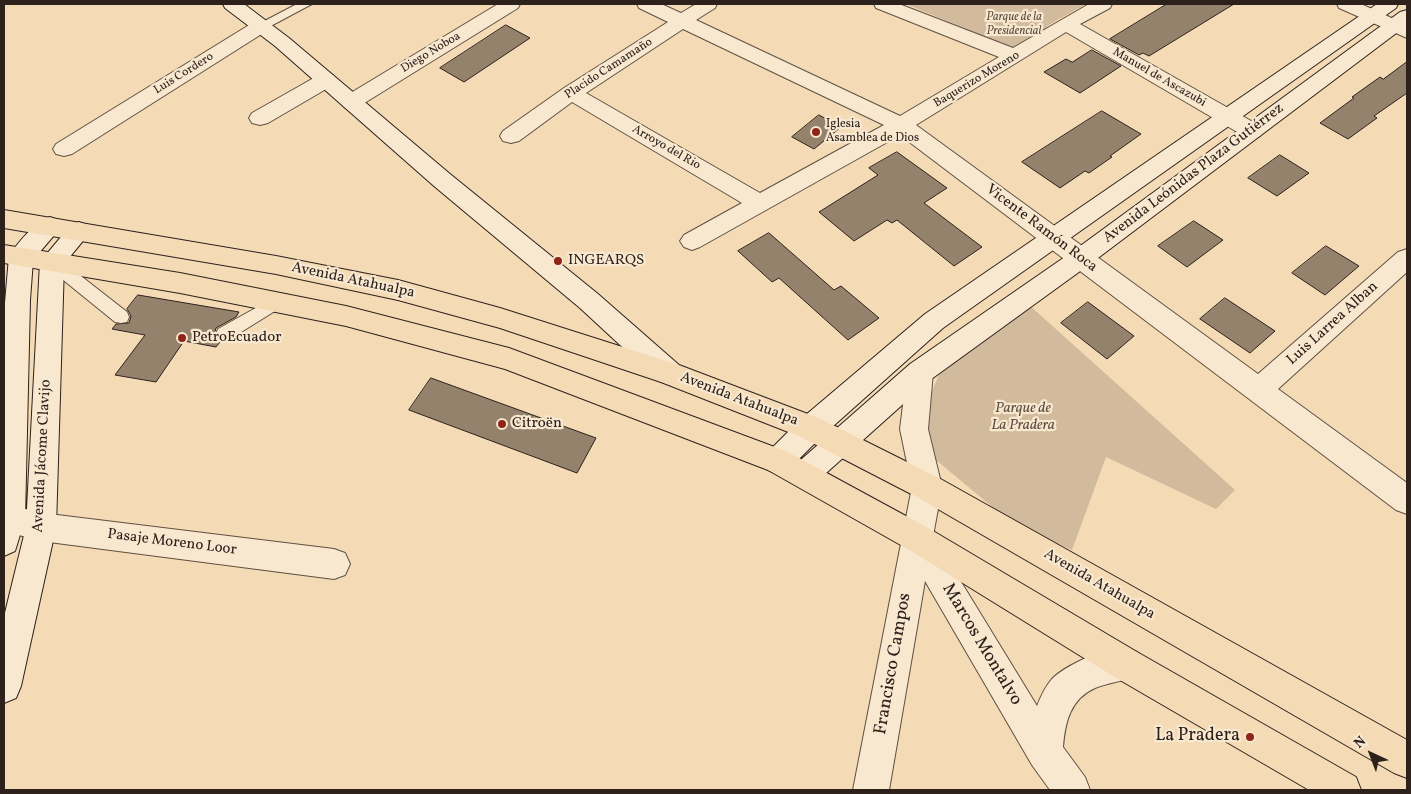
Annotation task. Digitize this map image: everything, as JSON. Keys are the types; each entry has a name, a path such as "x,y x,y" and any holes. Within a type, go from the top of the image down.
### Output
{"main road":[{"name":"Avenida Atahualpa","path":"4,219 276,265 398,290 500,318 669,373 811,428 927,487 1407,760"},
{"path":"12,256 180,283 346,316 509,360 778,461 805,474 917,538 1125,664 1343,790"}],"street":[{"path":"232,4 326,80 442,180 589,301 669,373"},
{"name":"Diego Noboa","path":"351,102 511,4"},
{"name":"Vicente Ramón Roca","path":"646,4 901,125 1407,500"},
{"name":"Placido Camamaño","path":"511,136 571,93 708,4"},
{"path":"882,4 1015,56"},
{"name":"Baquerizo Moreno","path":"692,241 901,125 1066,24 1103,4"},
{"path":"1346,4 1370,15 1399,20"},
{"name":"Avenida Leónidas Plaza Gutiérrez","path":"778,461 811,428 934,321 1370,15"},
{"name":"Avenida Leónidas Plaza Gutiérrez","path":"805,474 920,372 1081,258 1399,20"},
{"name":"Manuel de Ascazubi","path":"1066,24 1252,131"},
{"name":"Luis Cordero","path":"64,149 261,26"},
{"path":"260,118 326,80"},
{"name":"Arroyo del Rio","path":"571,93 760,203"},
{"path":"12,256 50,226"},
{"path":"52,262 78,231"},
{"name":"Avenida Jácome Clavijo","path":"7,530 17,300 12,256"},
{"name":"Luis Larrea Alban","path":"1258,390 1407,258"},
{"name":"Avenida Jácome Clavijo","path":"4,686 41,526 52,262"},
{"path":"917,538 927,487 914,429 920,372"},
{"name":"Pasaje Moreno Loor","path":"7,530 41,526 334,564"},
{"name":"Marcos Montalvo","path":"917,538 1044,752 1072,790"},
{"name":"Francisco Campos","path":"871,790 917,538"},
{"path":"1044,752 1048,719 1061,693 1081,677 1125,664"}],"lane":[{"name":"Luis Cordero","path":"261,26 306,4"},
{"path":"52,262 121,317"},
{"path":"224,334 277,302"}],"green space":[{"name":"Parque de la Presidencial","path":"906,4 1086,4 1047,26 1048,30 1014,49"},
{"name":"Parque de La Pradera","path":"1028,304 1235,490 1216,509 1106,457 1072,550 1031,532 996,510 930,455 926,420 930,396 940,372"}],"building":[{"path":"1167,4 1234,4 1149,56 1143,53 1139,55 1110,39"},
{"path":"506,25 530,38 464,82 440,68"},
{"path":"1092,50 1121,66 1080,93 1044,72 1066,59 1072,62"},
{"path":"1407,62 1407,93 1374,116 1377,118 1348,139 1320,123 1380,77 1383,79"},
{"path":"1102,111 1141,134 1089,173 1085,171 1060,188 1022,162"},
{"name":"Iglesia Asamblea de Dios","path":"819,115 841,127 814,149 792,137"},
{"path":"897,152 947,188 924,203 982,247 954,266 897,220 892,223 887,220 854,241 819,212 878,175 869,168"},
{"path":"1280,155 1309,173 1277,196 1248,178"},
{"path":"1194,221 1223,240 1187,267 1158,246"},
{"path":"769,233 834,290 841,286 879,318 848,340 779,278 772,282 738,251"},
{"path":"1326,246 1359,266 1325,295 1292,273"},
{"name":"PetroEcuador","path":"138,295 239,312 236,317 216,328 214,335 216,340 220,342 216,347 184,341 156,382 115,375 145,335 112,329 116,324 129,323 131,316 127,309"},
{"path":"1225,298 1275,331 1250,353 1200,319"},
{"path":"1088,302 1134,336 1107,359 1061,323"},
{"name":"Citroën","path":"431,378 596,438 577,473 409,410"}],"place":[{"name":"Iglesia Asamblea de Dios","path":"816,132"},
{"name":"INGEARQS","path":"558,261"},
{"name":"PetroEcuador","path":"182,338"},
{"name":"Citroën","path":"502,424"},
{"name":"La Pradera","path":"1250,737"}]}
